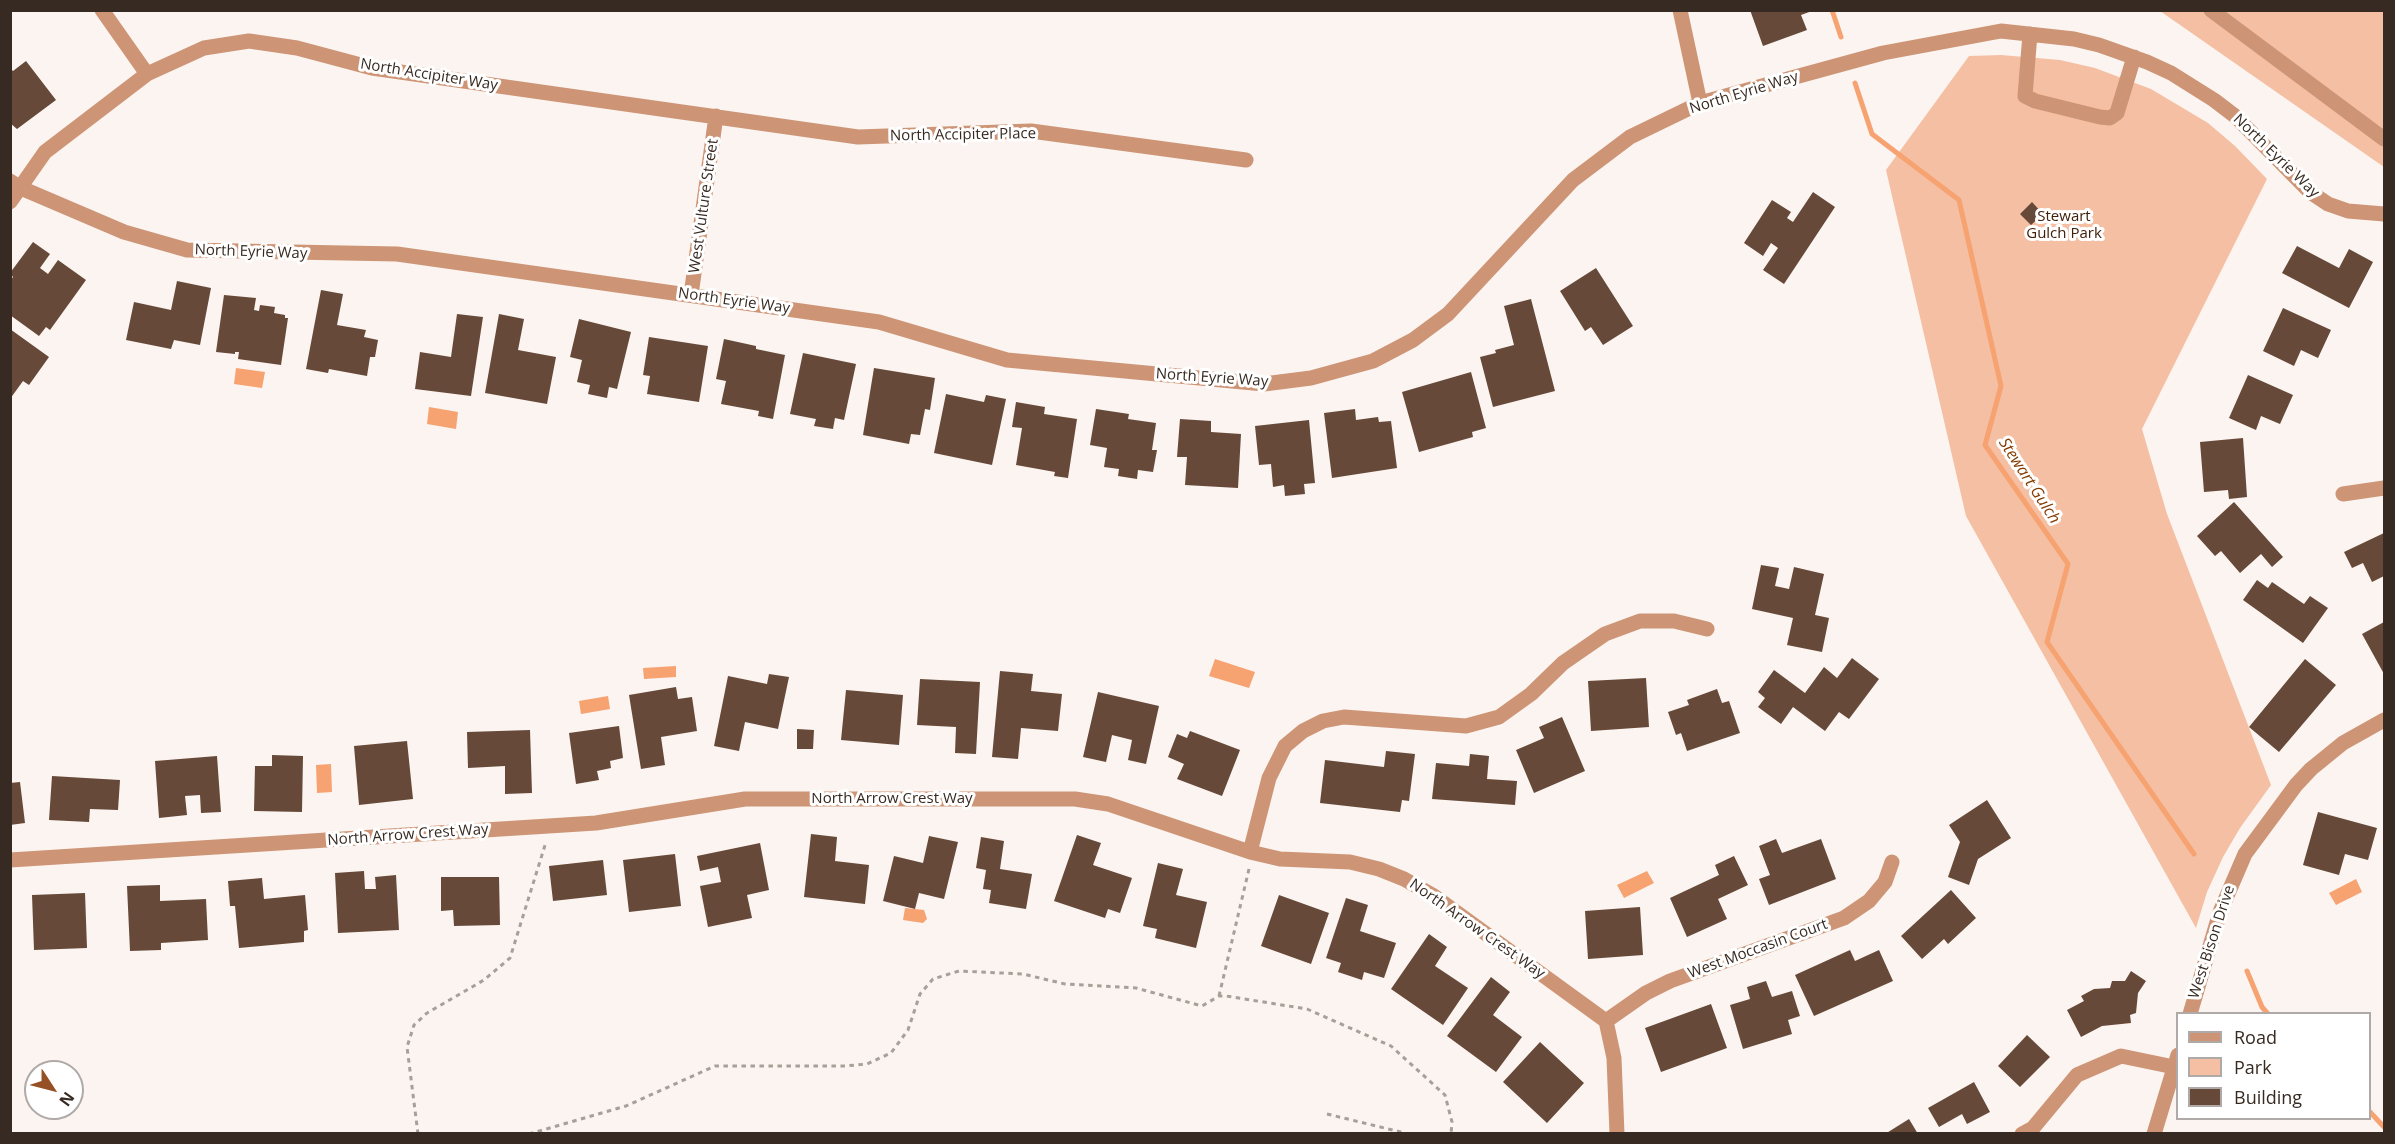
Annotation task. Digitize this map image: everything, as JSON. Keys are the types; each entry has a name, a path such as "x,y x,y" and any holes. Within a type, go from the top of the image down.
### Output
{"street":[{"path":"102,10 147,74"},
{"path":"1680,10 1700,103"},
{"path":"2211,10 2385,139"},
{"name":"North Eyrie Way","path":"16,185 124,231 187,250 397,254 879,322 1007,360 1264,384 1311,378 1373,361 1413,340 1448,314 1573,180 1630,137 1700,103 1883,53 2001,31 2074,39 2134,57 2170,73 2214,100 2254,133 2310,192 2328,204 2348,211 2385,214"},
{"path":"2030,34 2025,96 2035,101 2100,117 2110,118 2117,113 2134,57"},
{"name":"North Accipiter Way","path":"10,202 16,185 45,152 147,74 204,48 249,41 297,48 372,68 716,116"},
{"name":"North Accipiter Place","path":"716,116 858,137 1031,131 1246,160"},
{"name":"West Vulture Street","path":"691,295 716,116"},
{"path":"2343,494 2385,488"},
{"path":"1250,858 1269,778 1285,746 1303,730 1323,721 1344,717 1466,726 1499,717 1531,694 1563,663 1605,634 1640,621 1674,621 1707,629"},
{"name":"West Bison Drive","path":"2191,1012 2223,902 2245,854 2296,785 2311,769 2343,742 2385,720"},
{"name":"North Arrow Crest Way","path":"10,860 596,824 745,800 1075,799 1108,804 1250,858 1350,862 1379,869 1404,879 1434,896 1606,1021"},
{"name":"West Moccasin Court","path":"1606,1021 1646,993 1670,981 1845,918 1869,901 1885,882 1892,862"},
{"path":"1606,1021 1614,1058 1617,1134"},
{"path":"2022,1134 2033,1128 2077,1075 2121,1056 2176,1061 2154,1134"}],"path":[{"path":"418,1134 407,1047 414,1025 427,1013 484,980 510,958 546,841"},
{"path":"1220,996 1250,858"},
{"path":"529,1134 626,1106 715,1065 845,1066 867,1064 891,1053 909,1030 920,994 933,979 959,971 1023,974 1065,984 1136,988 1202,1006 1220,996 1307,1009 1391,1046 1445,1095 1452,1122 1451,1134"},
{"path":"1328,1114 1409,1134"}],"green space":[{"path":"2160,11 2384,11 2384,167"},
{"name":"Stewart Gulch Park","path":"2001,55 2060,60 2095,68 2151,89 2208,123 2235,146 2267,179 2142,429 2167,514 2271,785 2240,828 2223,857 2207,892 2196,928 1966,516 1886,170 1969,56"}],"shaded area":[{"path":"236,368 265,372 262,388 234,384"},
{"path":"429,407 458,412 456,429 427,424"},
{"path":"1215,659 1255,672 1249,688 1209,676"},
{"path":"676,666 676,677 644,679 643,668"},
{"path":"608,696 610,709 581,714 579,701"},
{"path":"331,764 332,792 317,793 316,765"},
{"path":"1647,871 1654,883 1624,898 1617,885"},
{"path":"2356,879 2362,892 2336,905 2329,893"},
{"path":"905,908 924,910 927,919 923,923 903,920"}],"building":[{"path":"1750,10 1812,11 1801,15 1807,30 1763,46"},
{"path":"26,61 56,100 17,129 10,123 10,68 13,71"},
{"path":"1813,192 1835,207 1784,284 1763,270 1778,248 1771,243 1763,256 1744,243 1772,200 1791,212 1787,218 1793,222"},
{"path":"2032,202 2043,214 2031,225 2020,214"},
{"path":"33,242 50,254 40,268 48,274 58,260 86,280 50,330 46,327 39,336 10,315 10,281 13,277 10,273"},
{"path":"2297,246 2339,268 2349,249 2373,262 2349,308 2282,273"},
{"path":"1596,268 1633,326 1603,345 1591,327 1585,331 1560,291"},
{"path":"177,281 211,288 200,345 174,340 171,349 126,340 134,302 171,310"},
{"path":"321,290 343,294 337,325 366,330 364,337 378,340 375,357 370,357 367,376 329,369 328,373 306,369"},
{"path":"224,295 256,298 254,310 259,311 260,305 275,307 274,313 285,315 285,318 288,318 281,365 238,359 239,352 235,354 216,352"},
{"path":"1531,299 1555,391 1493,407 1480,357 1514,345 1504,306"},
{"path":"2283,308 2331,330 2318,358 2301,350 2294,366 2263,351"},
{"path":"457,314 483,317 471,396 415,389 420,352 451,357"},
{"path":"499,314 524,319 518,350 556,357 547,404 485,393"},
{"path":"579,319 631,332 617,389 609,387 607,398 588,394 590,385 577,382 582,360 570,357"},
{"path":"10,329 49,357 29,385 23,381 10,399"},
{"path":"649,337 708,346 699,402 647,394 650,376 643,375"},
{"path":"724,339 785,355 773,419 758,416 759,411 721,404 726,381 716,379"},
{"path":"803,353 856,364 844,420 835,418 833,429 814,426 816,419 790,414"},
{"path":"874,368 935,378 930,410 925,409 920,435 911,434 909,444 863,435"},
{"path":"1471,372 1486,428 1472,432 1473,437 1419,452 1402,392"},
{"path":"2248,375 2293,395 2280,424 2261,416 2256,430 2229,418"},
{"path":"946,394 984,402 986,395 1006,399 992,465 934,453"},
{"path":"1016,402 1045,407 1044,414 1077,419 1068,478 1054,476 1055,472 1016,465 1022,428 1012,427"},
{"path":"1096,409 1129,414 1128,419 1156,423 1152,450 1157,450 1153,472 1138,470 1137,479 1118,476 1119,469 1104,467 1107,448 1090,445"},
{"path":"1355,409 1356,420 1378,417 1379,422 1391,421 1397,468 1332,478 1324,413"},
{"path":"1180,419 1211,421 1211,432 1241,434 1238,488 1185,485 1187,457 1177,457"},
{"path":"1309,420 1315,483 1304,484 1305,494 1285,496 1284,485 1273,487 1271,464 1259,465 1255,426"},
{"path":"2243,438 2247,497 2229,499 2228,490 2204,492 2200,442"},
{"path":"2234,502 2283,557 2272,567 2261,554 2240,573 2221,551 2215,556 2197,536"},
{"path":"2384,533 2384,576 2372,582 2363,563 2352,568 2344,552"},
{"path":"1761,565 1779,568 1775,586 1789,589 1794,567 1824,574 1815,615 1829,618 1822,652 1787,645 1793,618 1752,609"},
{"path":"2257,580 2268,588 2272,582 2304,604 2310,596 2328,608 2303,643 2243,600"},
{"path":"2384,622 2384,674 2362,634"},
{"path":"1852,658 1879,679 1849,719 1839,712 1825,731 1793,707 1781,724 1758,707 1765,698 1758,692 1774,670 1805,693 1824,667 1837,678"},
{"path":"2305,659 2336,685 2279,752 2249,727"},
{"path":"1000,671 1033,674 1031,691 1062,694 1058,731 1021,728 1018,759 992,757"},
{"path":"769,674 789,677 778,729 745,722 739,751 714,746 728,676 767,684"},
{"path":"1646,678 1649,727 1591,731 1588,681"},
{"path":"920,679 980,682 976,754 955,753 956,727 917,725"},
{"path":"676,687 678,699 692,697 697,731 661,737 665,765 641,769 629,695"},
{"path":"1717,689 1722,703 1729,701 1740,733 1687,751 1681,733 1676,735 1668,712 1689,705 1687,700"},
{"path":"846,690 903,695 899,745 841,740"},
{"path":"1098,692 1159,706 1146,764 1128,760 1132,740 1112,735 1106,762 1083,757"},
{"path":"1562,717 1585,771 1534,793 1516,750 1544,738 1539,727"},
{"path":"619,726 623,758 610,761 611,768 597,771 599,780 576,784 569,733"},
{"path":"797,729 814,730 813,749 797,749"},
{"path":"530,730 532,793 505,794 505,766 468,768 467,732"},
{"path":"1190,731 1240,750 1222,796 1177,779 1184,764 1168,757 1177,734 1187,738"},
{"path":"407,741 413,799 359,805 354,746"},
{"path":"1386,751 1415,754 1409,801 1402,800 1400,812 1320,803 1325,760 1384,767"},
{"path":"1470,754 1489,756 1487,779 1517,781 1515,805 1432,799 1436,763 1469,766"},
{"path":"272,755 303,756 302,812 254,811 255,766 272,766"},
{"path":"217,756 221,812 201,813 200,795 185,796 187,815 159,818 155,761"},
{"path":"52,776 120,780 118,810 90,809 89,822 49,820"},
{"path":"20,782 25,823 10,825 10,783"},
{"path":"1987,800 2011,838 1978,859 1969,885 1948,877 1960,842 1949,825"},
{"path":"2318,812 2377,828 2368,860 2345,854 2339,875 2303,865"},
{"path":"811,834 837,837 835,861 869,865 865,904 804,897"},
{"path":"1077,835 1101,843 1093,865 1132,878 1120,913 1108,909 1105,918 1054,901"},
{"path":"929,836 958,842 944,899 919,893 915,909 883,901 894,856 923,863"},
{"path":"981,837 1004,841 1000,869 1032,874 1026,909 989,903 991,890 983,889 986,870 976,868"},
{"path":"1776,839 1782,853 1821,839 1836,879 1769,905 1759,879 1770,875 1759,846"},
{"path":"760,843 769,890 747,895 752,918 708,927 700,886 721,882 718,867 700,871 697,856"},
{"path":"675,854 681,906 629,912 623,860"},
{"path":"1734,856 1748,885 1718,899 1727,919 1687,937 1670,898 1719,875 1715,865"},
{"path":"603,860 607,895 553,901 549,866"},
{"path":"1158,863 1183,869 1176,895 1207,902 1196,948 1155,938 1157,929 1143,926"},
{"path":"364,871 365,889 376,889 375,877 396,875 399,930 338,933 335,873"},
{"path":"441,877 499,877 500,925 454,926 453,910 441,911"},
{"path":"262,878 264,899 305,895 308,930 304,931 304,942 239,948 235,906 230,906 228,881"},
{"path":"160,885 160,901 206,899 208,940 161,943 161,950 130,951 127,886"},
{"path":"1951,890 1976,918 1948,944 1944,939 1922,959 1901,936"},
{"path":"85,893 87,948 34,950 32,895"},
{"path":"1279,895 1329,913 1311,964 1261,946"},
{"path":"1346,898 1368,905 1360,931 1396,943 1384,978 1364,972 1362,980 1338,972 1341,963 1326,958"},
{"path":"1640,907 1643,955 1588,959 1585,911"},
{"path":"1429,934 1447,947 1435,966 1468,988 1443,1025 1391,989"},
{"path":"1850,950 1855,961 1879,950 1893,981 1814,1016 1795,975"},
{"path":"2131,971 2146,981 2138,993 2136,1013 2130,1015 2131,1023 2102,1026 2081,1037 2067,1010 2084,1001 2081,996 2094,989 2110,988 2112,981 2125,981"},
{"path":"1491,977 1510,992 1493,1015 1522,1037 1496,1072 1447,1036"},
{"path":"1766,981 1772,997 1792,991 1800,1016 1788,1020 1792,1034 1743,1049 1730,1005 1750,999 1747,987"},
{"path":"1711,1004 1727,1048 1661,1072 1645,1028"},
{"path":"2027,1035 2050,1057 2020,1087 1998,1066"},
{"path":"1540,1042 1584,1083 1547,1123 1503,1082"},
{"path":"1974,1082 1990,1112 1967,1124 1962,1114 1939,1127 1928,1108"},
{"path":"1909,1119 1918,1134 1885,1134"}],"waterway":[{"name":"Stewart Gulch","path":"1832,10 1841,37"},
{"name":"Stewart Gulch","path":"1855,83 1872,134 1959,200 2001,386 1985,445 2068,564 2047,642 2194,854"},
{"name":"Stewart Gulch","path":"2247,971 2266,1012"},
{"name":"Stewart Gulch","path":"2371,1113 2384,1127"}]}
